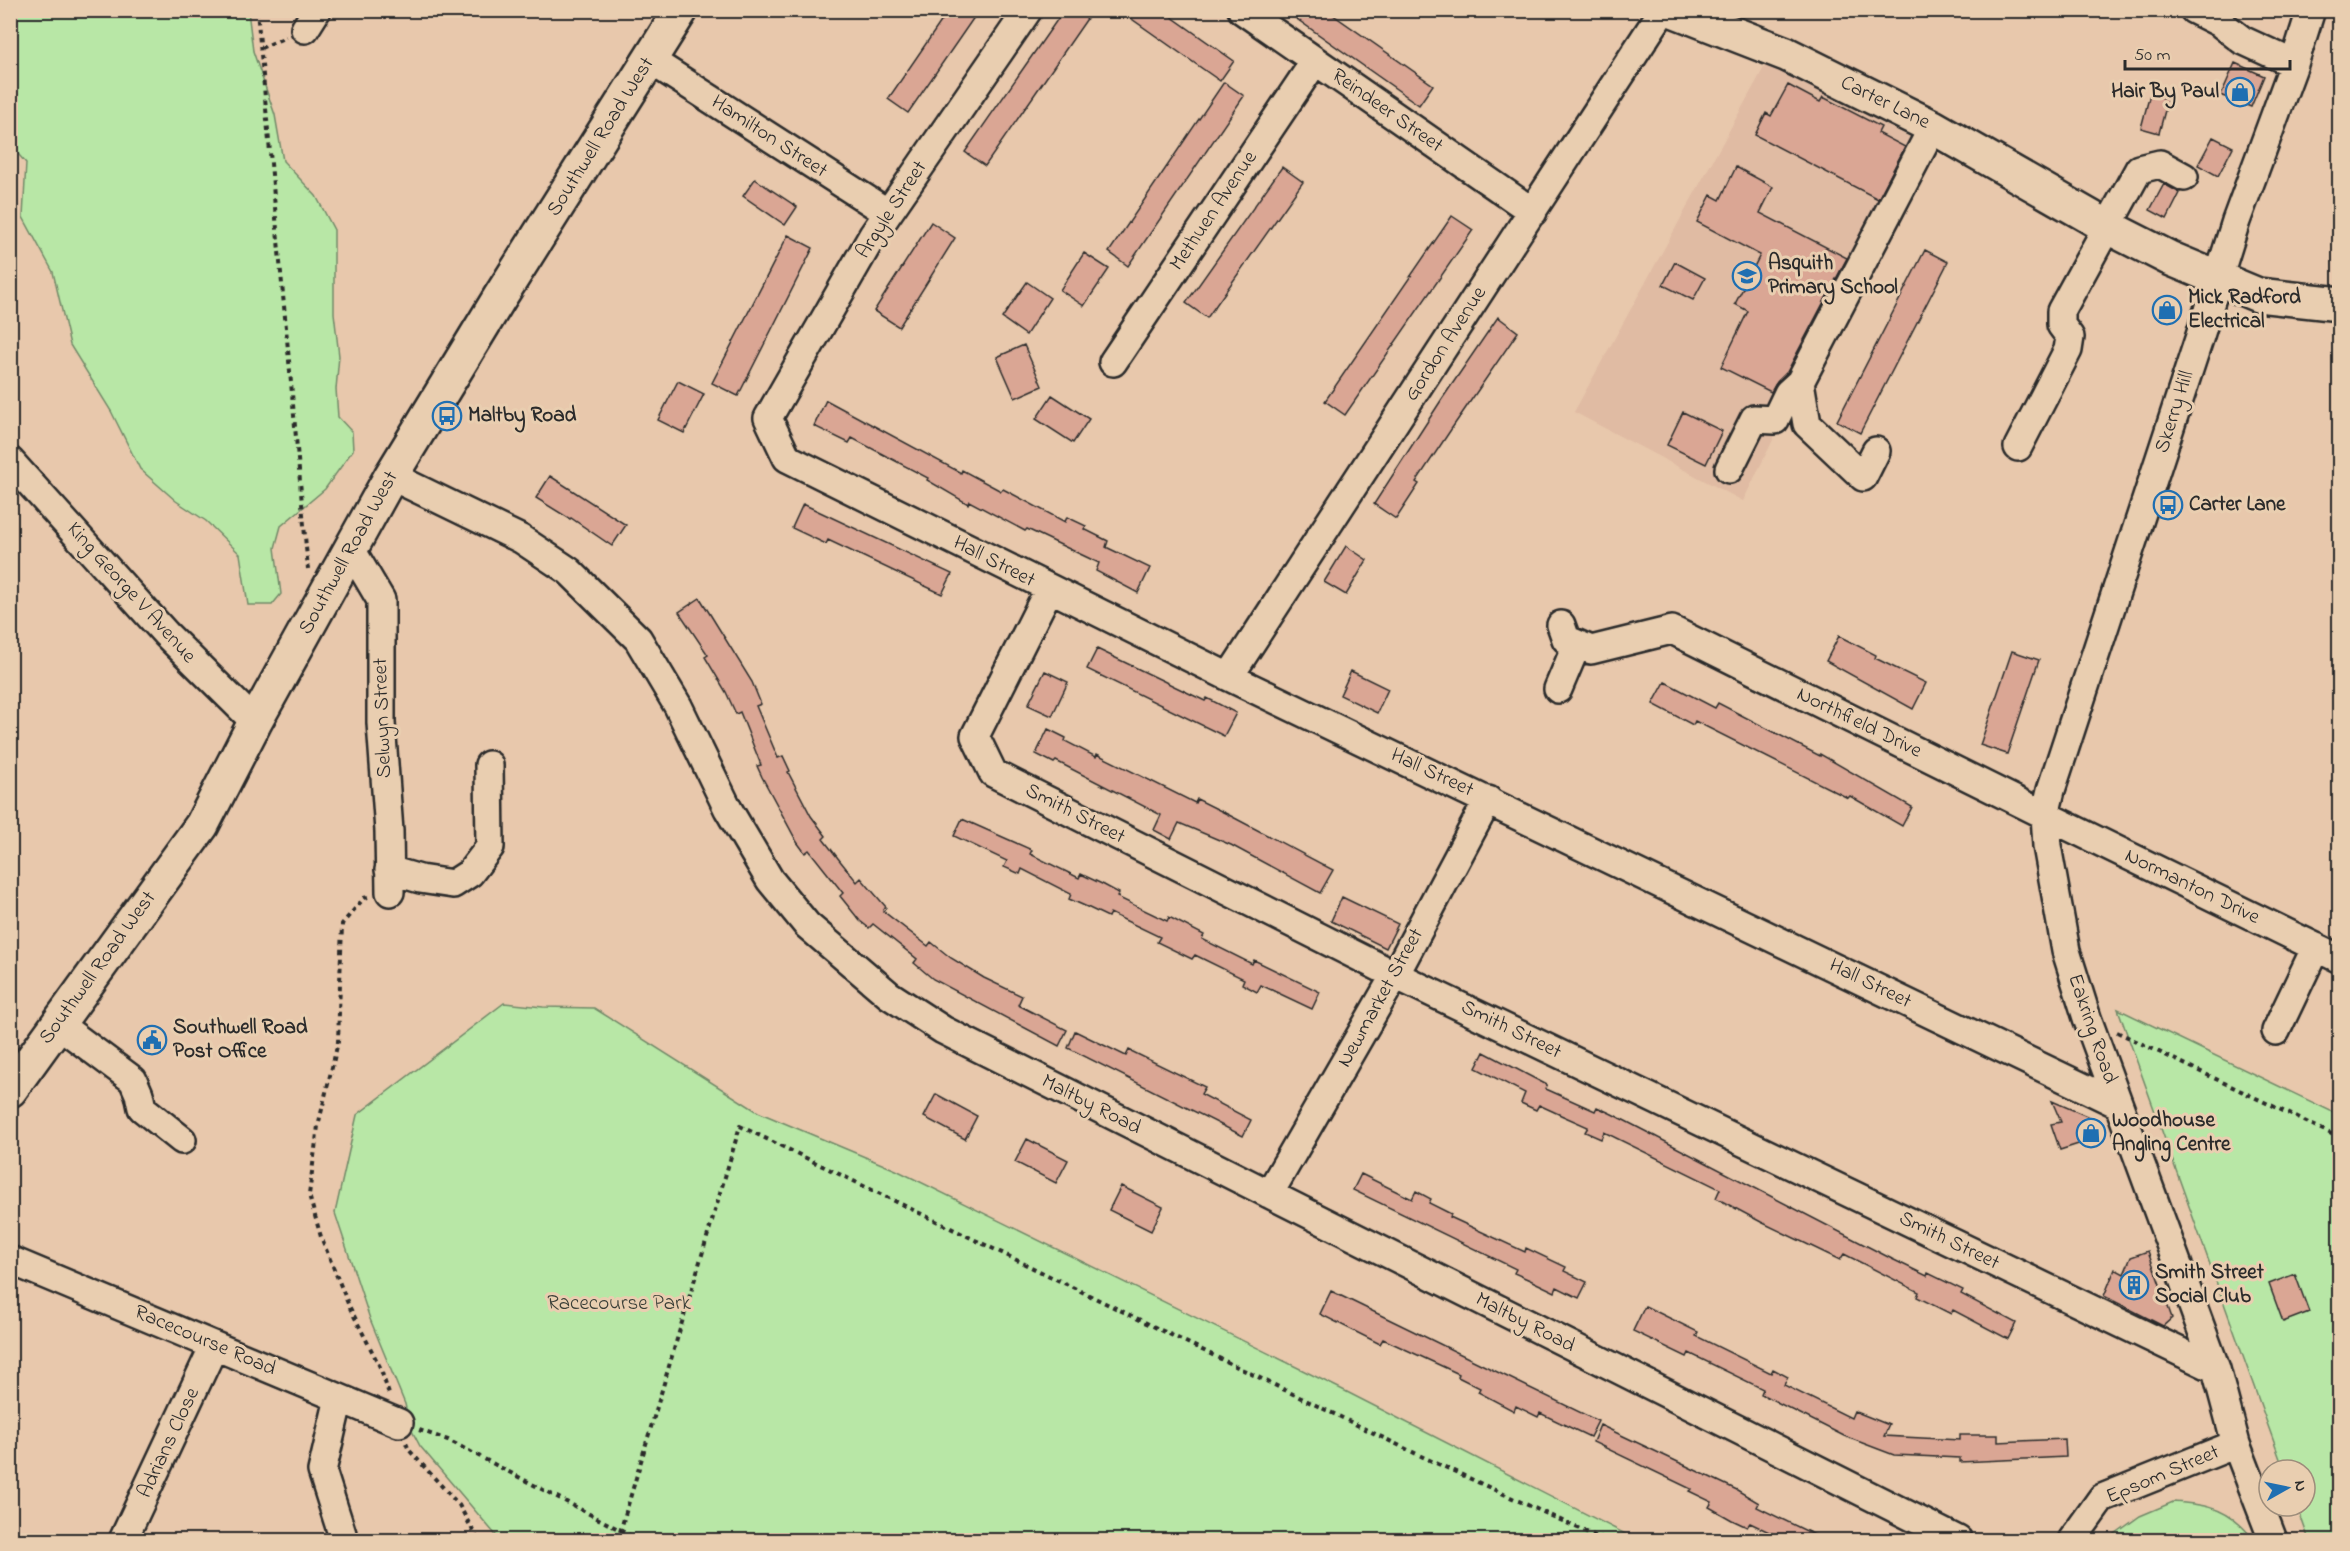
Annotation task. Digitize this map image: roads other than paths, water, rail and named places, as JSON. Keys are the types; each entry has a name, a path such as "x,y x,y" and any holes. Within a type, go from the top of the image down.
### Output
{"main road":[{"name":"Southwell Road West","path":"10,1090 202,825 255,722 392,476 500,297 681,10"},
{"name":"Carter Lane","path":"1673,10 1786,54 1933,127 2108,227 2217,280 2258,295 2340,304"}],"street":[{"name":"Argyle Street","path":"768,418 873,235 1028,10"},
{"name":"Reindeer Street","path":"1242,10 1533,212"},
{"name":"Gordon Avenue","path":"1228,677 1663,10"},
{"path":"2194,10 2220,23 2242,40 2294,64"},
{"name":"Skerry Hill","path":"2045,815 2051,790 2236,221 2294,64 2311,10"},
{"name":"Hamilton Street","path":"650,60 888,213"},
{"name":"Methuen Avenue","path":"1113,362 1315,61"},
{"path":"1729,469 1754,419 1775,420 1788,393 1800,382 1933,127"},
{"path":"2018,447 2068,350 2070,337 2061,325 2061,311 2139,169 2160,164 2184,177"},
{"path":"1800,382 1807,424 1859,488 1876,451"},
{"name":"Hall Street","path":"768,418 787,458 1228,677 2118,1104"},
{"name":"King George V Avenue","path":"10,461 166,634 255,722"},
{"name":"Maltby Road","path":"392,476 521,539 569,571 638,639 678,706 728,809 770,880 807,925 889,995 943,1029 1958,1540"},
{"name":"Selwyn Street","path":"352,550 381,600 381,723 389,881 420,879 453,884 470,873 490,847 489,765"},
{"name":"Smith Street","path":"1049,589 975,736 993,773 1395,975 2216,1369"},
{"name":"Northfield Drive","path":"1558,688 1569,635 1591,650 1672,630 2045,815"},
{"name":"Newmarket Street","path":"1269,1194 1395,975 1488,800"},
{"name":"Normanton Drive","path":"2045,815 2328,953"},
{"name":"Eakring Road","path":"2045,815 2047,846 2066,951 2086,1018 2216,1369 2236,1444 2273,1540"},
{"path":"2276,1031 2328,953"},
{"path":"58,1024 133,1080 142,1108 182,1140"},
{"name":"Racecourse Road","path":"10,1260 399,1423"},
{"name":"Adrians Close","path":"123,1540 214,1346"},
{"path":"339,1398 322,1471 344,1540"},
{"name":"Epsom Street","path":"2072,1540 2102,1498 2236,1444"}],"place":[{"name":"Hair By Paul","path":"2240,92"},
{"name":"Asquith Primary School","path":"1747,276"},
{"name":"Mick Radford Electrical","path":"2167,310"},
{"name":"Maltby Road","path":"447,416"},
{"name":"Carter Lane","path":"2168,505"},
{"name":"Southwell Road Post Office","path":"152,1040"},
{"name":"Woodhouse Angling Centre","path":"2091,1133"},
{"name":"Smith Street Social Club","path":"2134,1285"}],"park label":[{"name":"Racecourse Park","path":"619,1304"}]}
